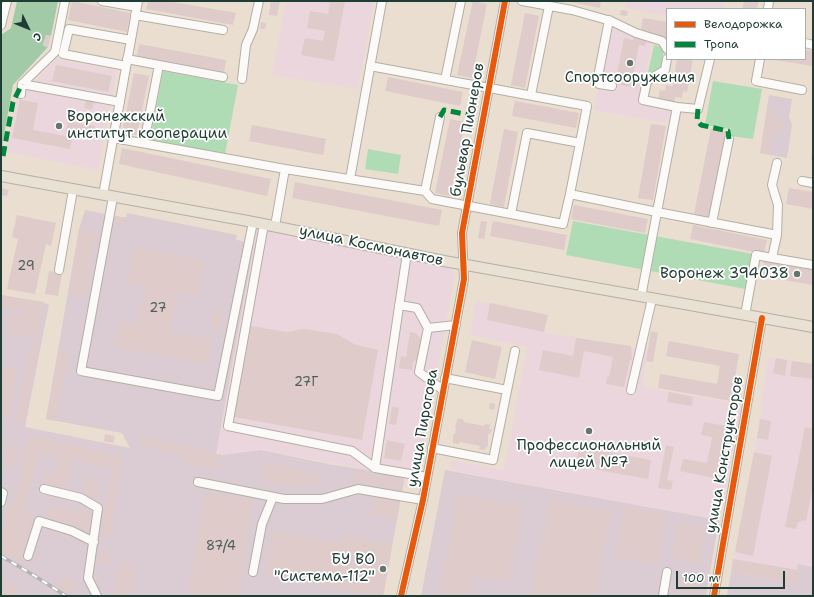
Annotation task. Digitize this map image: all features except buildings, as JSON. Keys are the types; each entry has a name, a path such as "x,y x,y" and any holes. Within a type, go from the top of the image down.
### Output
{"main road":[{"name":"улица Космонавтов","path":"1,176 275,226 463,264 813,327"}],"street":[{"path":"1,25 7,1"},
{"path":"21,94 22,84 55,52 65,1"},
{"path":"102,1 137,8 223,30"},
{"path":"242,79 246,45 253,29 259,1"},
{"path":"350,179 382,1"},
{"path":"445,80 461,1"},
{"name":"бульвар Пионеров","path":"463,264 462,233 505,1"},
{"path":"522,1 572,10 608,20 636,33 662,41 666,48"},
{"path":"531,95 549,6"},
{"path":"137,8 114,138 108,196 81,371 218,396 253,222"},
{"path":"608,20 597,82 599,84 612,86"},
{"path":"63,54 69,28 131,40"},
{"path":"55,52 159,65 223,77"},
{"path":"667,60 665,70 647,81 644,100 698,110 710,60"},
{"path":"760,60 756,81 802,90"},
{"path":"144,143 159,65"},
{"path":"114,138 285,169 425,191 432,199 563,224 587,106 370,66"},
{"path":"22,84 120,102"},
{"path":"641,297 677,106"},
{"path":"425,191 440,117"},
{"path":"511,214 527,133 580,143"},
{"path":"712,223 729,139"},
{"path":"772,258 777,235 778,205 772,186 777,163"},
{"path":"275,226 285,169"},
{"path":"802,181 813,183"},
{"path":"59,270 73,190"},
{"path":"570,194 777,235"},
{"path":"264,224 228,426 352,451 375,468 427,477"},
{"path":"375,468 407,253"},
{"path":"745,315 756,255 813,265"},
{"name":"улица Пирогова","path":"401,596 423,500 456,325 464,280 463,264"},
{"path":"631,390 652,299"},
{"path":"399,305 417,308 428,328 419,372 443,390"},
{"name":"улица Конструкторов","path":"714,596 762,318"},
{"path":"428,328 456,325"},
{"path":"432,448 493,460 515,351"},
{"path":"445,378 507,390"},
{"path":"198,482 284,499 322,499 358,489 423,500"},
{"path":"44,489 81,498 98,508 88,578 97,596"},
{"path":"1,492 3,493 1,502"},
{"path":"253,572 262,524 273,497"},
{"path":"28,556 40,522 72,530 94,542"},
{"path":"663,596 667,572"}],"shaded area":[{"path":"286,1 374,1 358,89 272,75"},
{"path":"626,1 725,1 723,8 666,8 666,16 625,8"},
{"path":"610,28 626,31 652,41 641,101 671,108 672,115 665,123 594,110"},
{"name":"Воронежский институт кооперации","path":"55,59 117,71 98,170 6,152 17,101"},
{"path":"769,95 792,99 789,117 792,125 787,158 760,153"},
{"path":"85,210 126,218 127,213 237,235 236,240 254,244 216,454 222,455 261,450 328,464 405,476 383,596 1,596 1,295 49,304 25,427 130,448 122,433 46,419 79,229"},
{"path":"257,228 449,265 455,274 417,479 261,450 222,455 216,454"},
{"name":"Профессиональный лицей №7","path":"476,301 548,315 544,332 648,350 642,386 742,405 719,520 450,470 451,460 504,470 527,347 470,335"},
{"path":"768,357 813,364 813,567 798,564 796,583 731,572 757,438"},
{"path":"445,470 719,520 706,596 421,596"},
{"path":"798,564 813,567 813,596 727,596 731,572 795,583"}],"green space":[{"path":"17,1 58,1 51,36 46,35 43,45 48,47 13,85 1,152 1,35 11,28"},
{"path":"654,45 661,47 664,50 661,68 647,77"},
{"path":"163,71 238,85 225,154 150,141"},
{"path":"713,81 762,89 753,139 730,136 731,129 705,125"},
{"path":"368,149 401,155 398,174 365,169"},
{"path":"573,221 753,254 745,289 566,255"}],"railway":[{"path":"1,556 66,596"}],"marked path":[{"path":"3,156 13,102 22,84"},
{"path":"698,109 697,120 701,125 728,131 729,139"},
{"path":"440,117 444,110 470,115"}],"cycle path":[{"path":"401,596 423,500 464,279 462,233 505,1"},
{"path":"714,596 762,318"}],"place":[{"name":"Спортсооружения","path":"630,63"},
{"name":"Воронежский институт кооперации","path":"59,126"},
{"name":"Воронеж 394038","path":"797,274"},
{"name":"Профессиональный лицей №7","path":"589,431"},
{"name":"БУ ВО \"Система-112\"","path":"383,569"}]}
